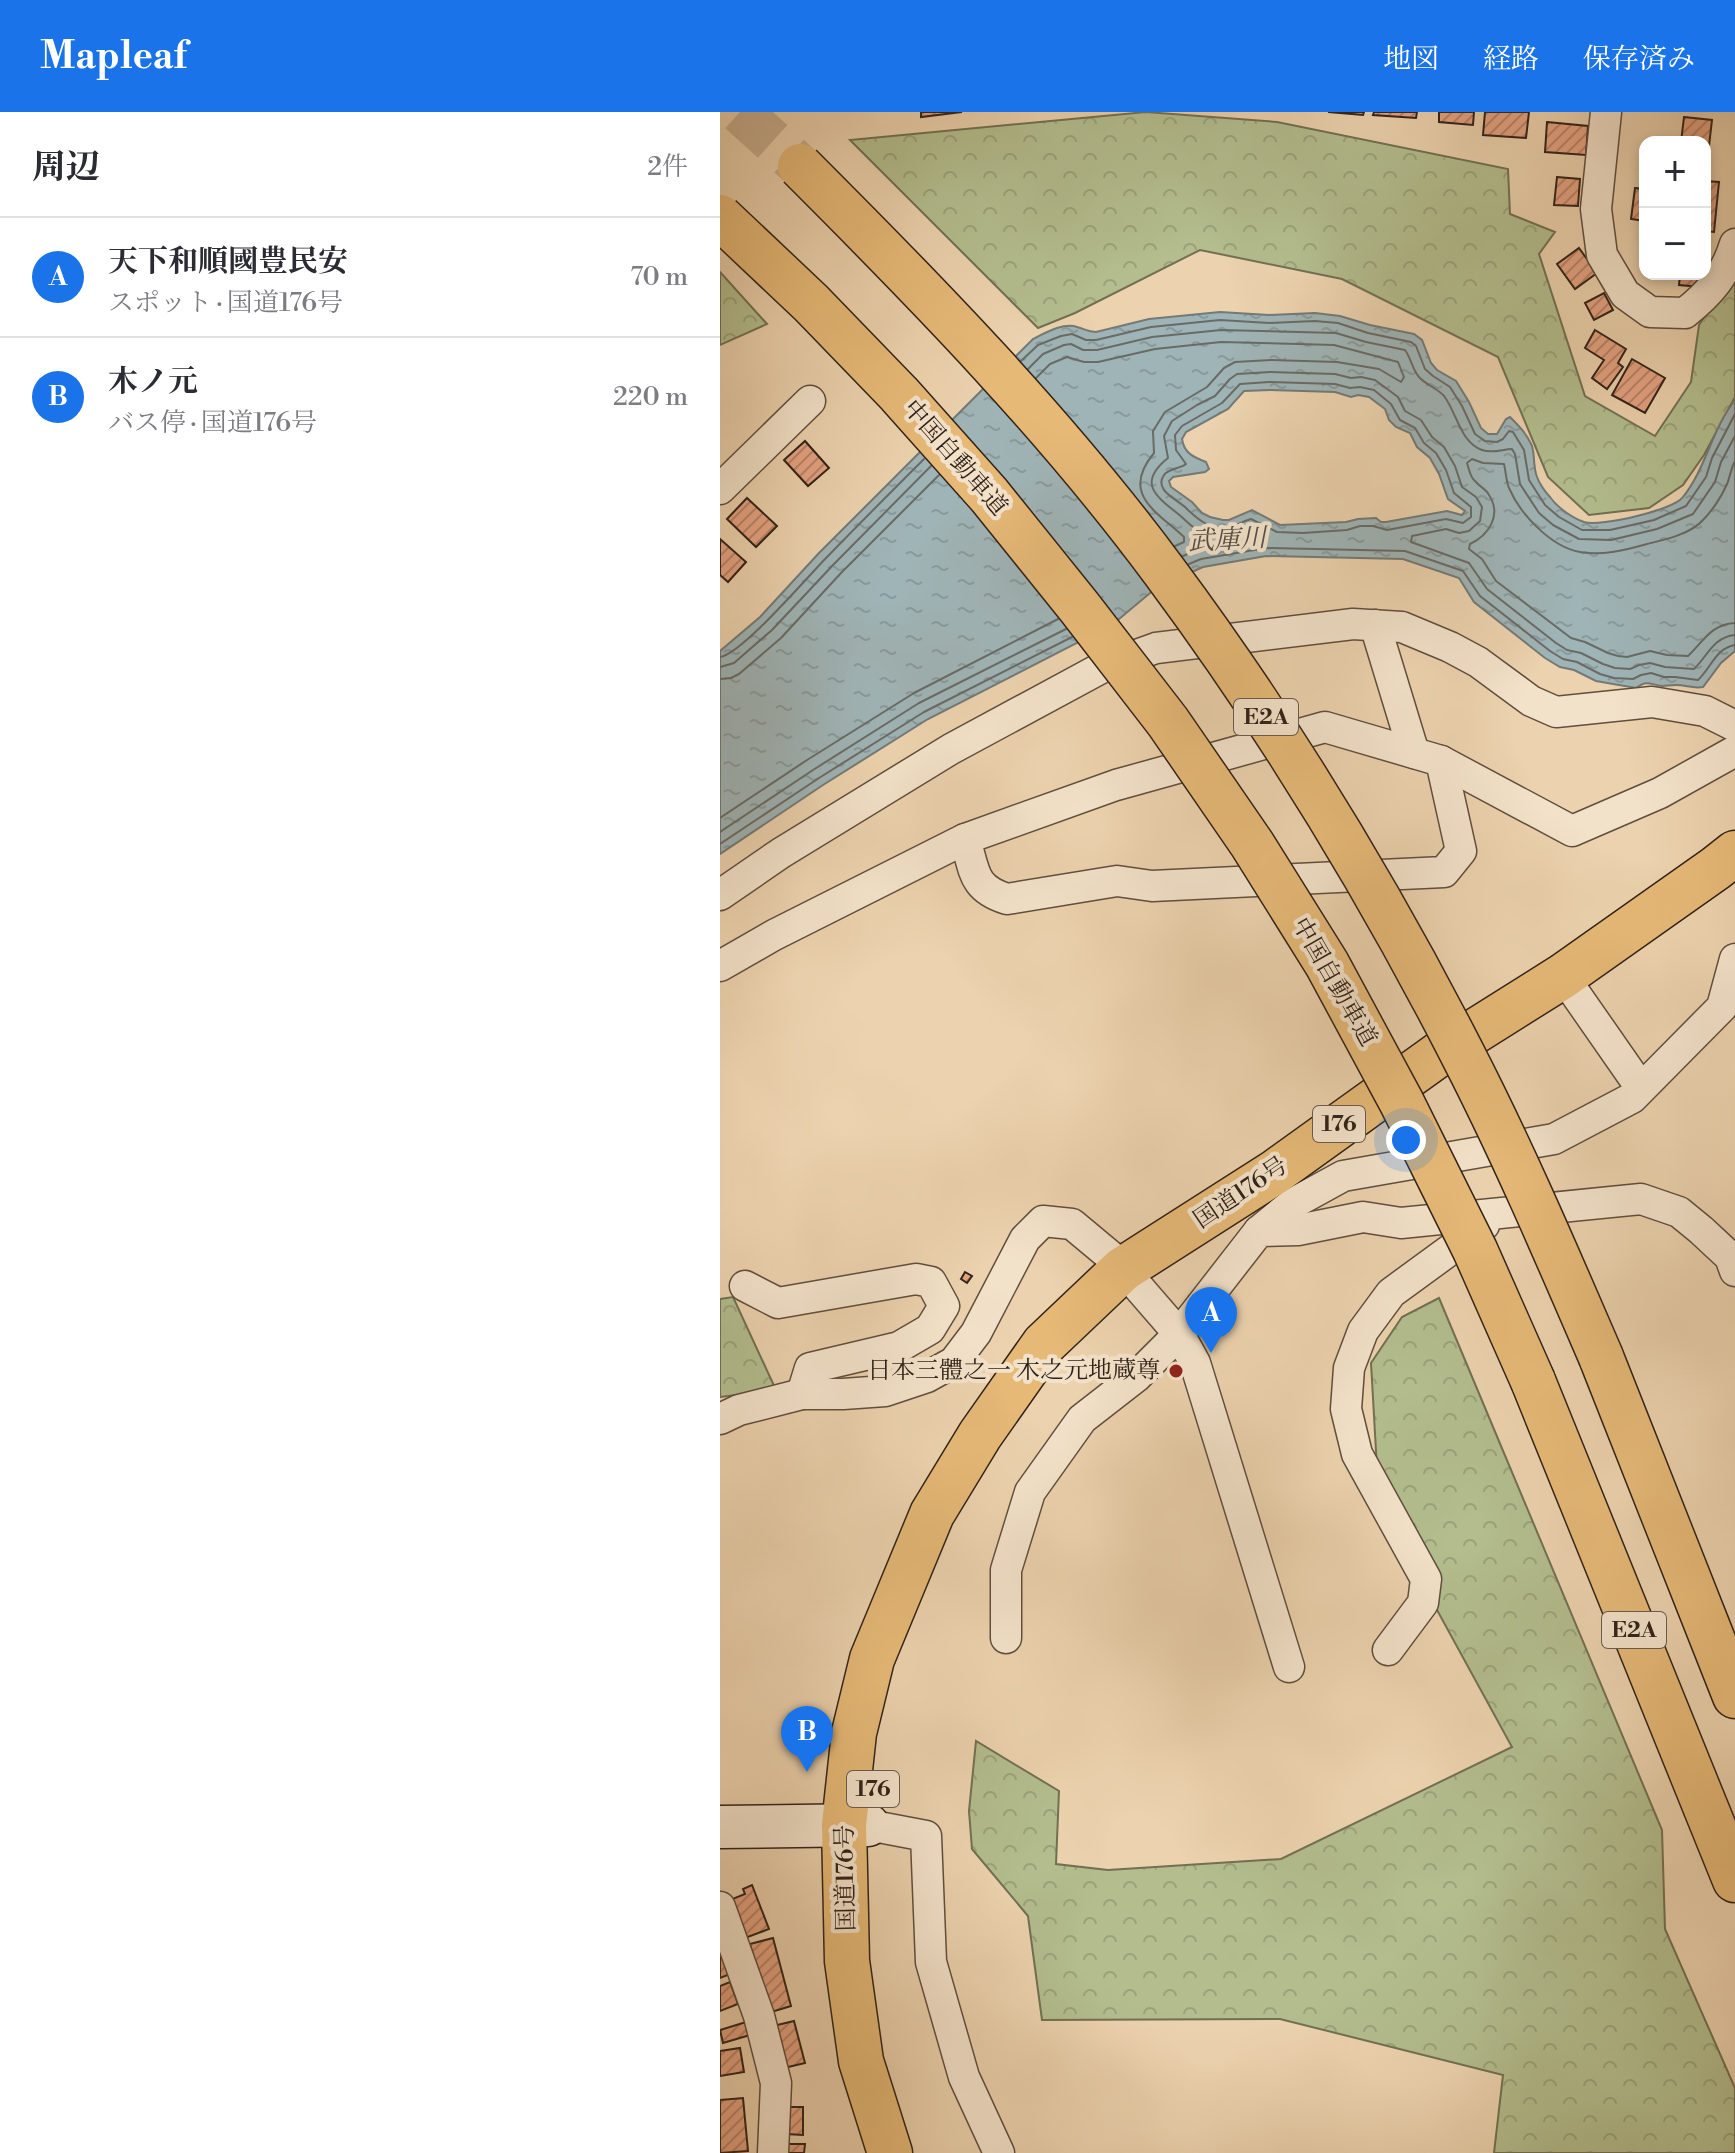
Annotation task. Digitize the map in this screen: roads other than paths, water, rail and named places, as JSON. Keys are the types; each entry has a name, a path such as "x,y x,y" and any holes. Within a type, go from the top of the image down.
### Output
{"highway":[{"name":"E2A","path":"800,166 963,332 1070,453 1163,570 1246,686 1331,818 1397,931 1462,1054 1530,1194 1601,1357 1735,1696"},
{"name":"中国自動車道","path":"720,217 811,303 899,394 989,495 1168,722 1252,844 1327,964 1402,1103 1475,1250 1533,1381 1735,1880"},
{"name":"国道176号","path":"890,2153 861,2061 847,1961 856,1825 907,1636 980,1435 1044,1344 1123,1269 1275,1172 1442,1052 1563,976 1735,853"},
{"name":"国道176号","path":"856,1825 891,2078 917,2153"}],"street":[{"path":"1606,112 1596,209 1602,255 1625,294 1650,312 1685,313 1709,293 1730,259 1735,244"},
{"path":"720,489 810,401"},
{"path":"720,895 781,853 951,749 1103,667 1156,648 1353,624 1402,627 1478,662 1531,701 1556,712 1652,702 1705,711 1735,726"},
{"path":"965,839 978,882 990,893 1007,899 1117,881 1152,886 1444,872 1461,851 1428,757 1375,625"},
{"path":"720,966 774,935 965,839 1116,785 1325,727 1428,757 1572,831 1660,793 1735,751"},
{"path":"1006,1638 1006,1570 1030,1492 1082,1419 1136,1377 1179,1334 1259,1231 1292,1204 1343,1176 1554,1139 1632,1098 1722,1007 1735,959"},
{"path":"1563,976 1641,1088"},
{"path":"1259,1231 1298,1230 1363,1217 1401,1223 1641,1199 1679,1212 1730,1257 1735,1271"},
{"path":"1388,1650 1423,1603 1426,1579 1357,1454 1346,1409 1349,1368 1363,1331 1391,1293 1501,1213"},
{"path":"720,1419 739,1410 802,1394 885,1391 927,1377 954,1362 976,1333 1025,1239 1043,1221 1072,1224 1123,1269 1179,1334 1195,1363 1289,1667"},
{"path":"745,1286 778,1303 916,1279 931,1282 944,1306 930,1329 899,1347 810,1368 802,1394"},
{"path":"739,1828 856,1825 926,1836 931,1962 964,2077 999,2153"},
{"path":"720,1907 759,2016 776,2083 773,2153"}],"water":[{"name":"武庫川","path":"1220,312 1269,315 1315,313 1414,334 1422,340 1437,370 1456,381 1481,428 1488,434 1497,434 1510,417 1520,427 1532,446 1536,473 1542,487 1561,508 1584,522 1605,522 1636,516 1677,502 1698,474 1720,423 1735,400 1735,651 1721,663 1703,687 1648,683 1636,688 1596,681 1560,667 1474,602 1459,578 1403,559 1266,556 1203,567 1156,588 1112,625 928,719 720,854 720,651 760,617 819,553 1033,339 1066,326 1096,332 1149,319","holes":["1244,391 1335,392 1351,397 1369,397 1385,409 1396,427 1410,433 1417,447 1430,458 1448,499 1465,511 1462,515 1447,511 1386,522 1376,518 1280,525 1252,510 1223,520 1202,513 1171,487 1169,481 1173,477 1209,469 1206,462 1185,448 1182,439 1186,432 1228,409"]}],"tunnel":[{"path":"740,112 800,166"}],"place":[{"name":"天下和順國豊民安","path":"1211,1353"},
{"name":"日本三體之一 木之元地蔵尊","path":"1176,1371"},
{"name":"木ノ元","path":"807,1772"}]}
